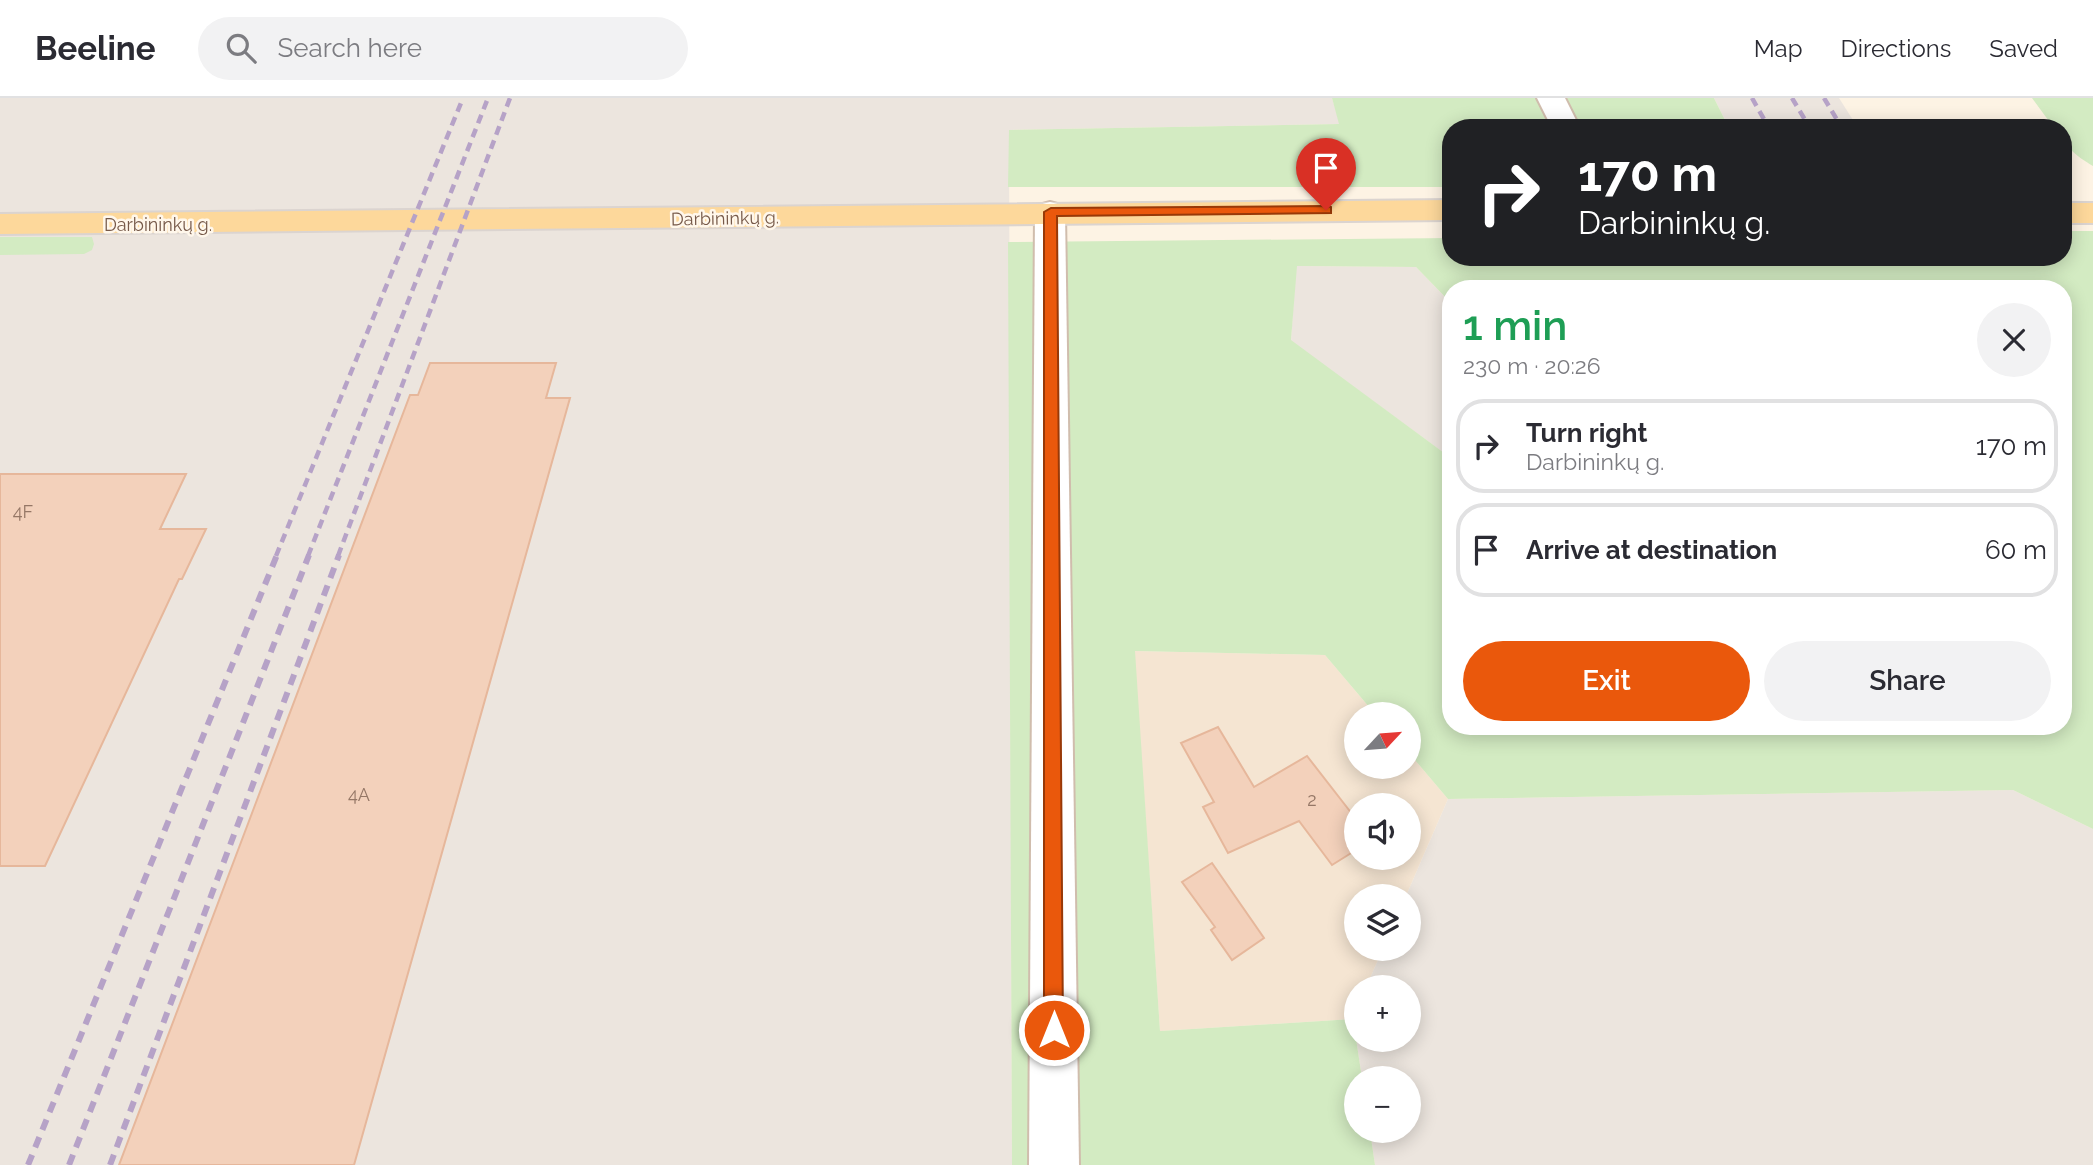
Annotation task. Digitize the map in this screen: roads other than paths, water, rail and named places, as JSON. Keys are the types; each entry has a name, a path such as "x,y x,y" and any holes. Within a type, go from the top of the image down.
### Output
{"main road":[{"name":"Darbininkų g.","path":"0,224 465,222 1051,212 1442,210"},
{"path":"2072,213 2093,212"}],"street":[{"path":"1551,98 1562,119"},
{"path":"1051,212 1054,1165"}],"railway":[{"path":"276,556 463,98"},
{"path":"308,556 488,98"},
{"path":"338,556 510,98"},
{"path":"1752,98 1764,119"},
{"path":"1792,98 1805,119"},
{"path":"1824,98 1837,119"},
{"path":"28,1165 277,555"},
{"path":"69,1165 309,555"},
{"path":"110,1165 339,555"}]}
